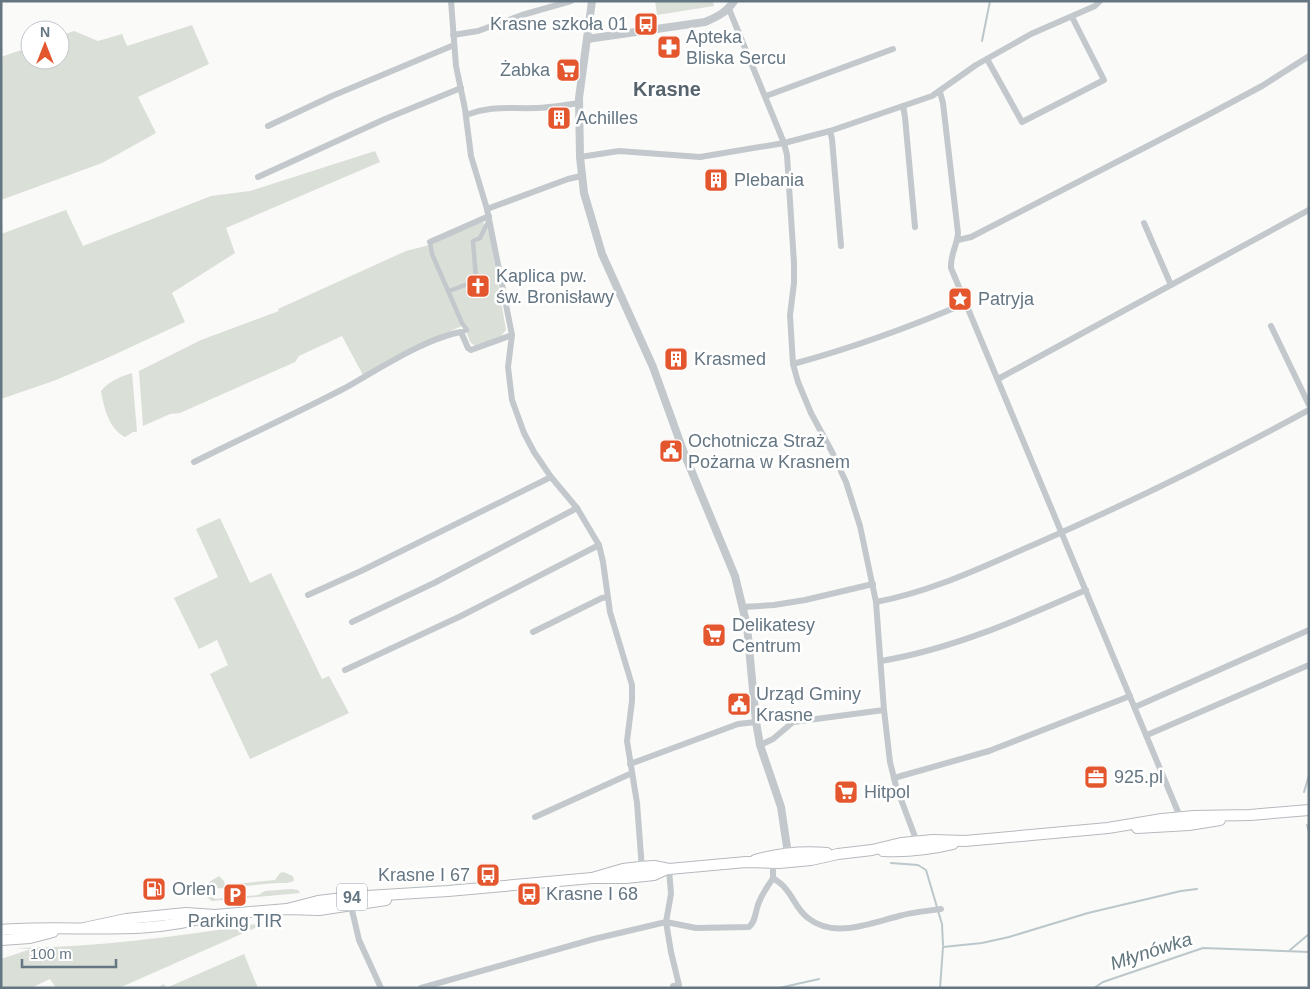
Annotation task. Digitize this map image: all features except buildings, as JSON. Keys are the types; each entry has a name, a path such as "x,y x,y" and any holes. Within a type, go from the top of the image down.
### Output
{"main road":[{"name":"94","path":"287,909 318,901 351,897 417,894 592,878 626,878 650,875 668,869 746,862 776,864 800,862 838,854 872,850 901,843 933,840 965,841 1108,828 1179,817 1250,815 1309,810"},
{"name":"94","path":"1108,828 1189,825 1250,815"},
{"name":"94","path":"872,850 902,852 929,849 965,841"},
{"name":"94","path":"746,862 772,855 810,852 838,854"},
{"name":"94","path":"592,878 623,869 654,866 668,869"},
{"name":"94","path":"1,930 84,928 141,917 186,913 215,915 287,909 319,910 417,894"},
{"name":"94","path":"1,940 30,938 66,929"}],"street":[{"path":"451,1 454,45 471,156 487,209 512,335 508,367 512,400 524,433 551,477 577,508 599,545 610,612 632,685 632,702 627,741 638,810 640,867 644,873 650,875"},
{"path":"454,35 478,31 522,14 571,1"},
{"path":"592,1 579,103 581,176 584,193 602,254 653,367 684,453 731,562 744,607 760,745 781,808 788,854 800,862"},
{"path":"587,39 705,22 716,18 729,9 734,1"},
{"path":"580,157 619,151 700,157 784,142 830,131 932,96 987,59 1031,34 1095,6 1100,1"},
{"path":"729,9 784,142 787,155 794,263 794,283 790,316 794,364 798,382 810,413 846,482 860,526 876,602 890,762 916,842 929,849"},
{"path":"987,59 1022,122 1104,80 1072,17"},
{"path":"268,126 340,92 454,45"},
{"path":"766,96 892,50"},
{"path":"958,240 971,237 1204,117 1262,86 1309,56"},
{"path":"258,177 385,119 461,88"},
{"path":"940,92 943,103 958,240 952,253 951,268 1135,706 1179,817 1189,825"},
{"path":"466,115 481,109 495,107 537,108 579,103"},
{"path":"903,106 915,228"},
{"path":"830,131 841,246"},
{"path":"487,209 581,176"},
{"path":"998,379 1309,210"},
{"path":"194,462 310,406 431,342 447,335 467,330 462,323 432,254 430,242 489,218"},
{"path":"449,291 473,282 476,279 473,241 480,238 489,218"},
{"path":"1144,224 1171,285"},
{"path":"794,364 830,354 921,322 966,303"},
{"path":"1271,326 1309,405"},
{"path":"462,332 468,348 471,350 512,335"},
{"path":"876,602 954,580 1177,479 1309,410"},
{"path":"308,594 362,571 551,477"},
{"path":"352,622 434,583 577,508"},
{"path":"345,670 461,616 599,545"},
{"path":"744,607 805,600 873,584"},
{"path":"881,661 969,638 1086,590"},
{"path":"533,632 602,598 608,598"},
{"path":"1135,706 1309,630"},
{"path":"1147,735 1309,665"},
{"path":"894,778 989,751 1130,696"},
{"path":"760,745 773,739 793,722 884,710"},
{"path":"630,764 738,724 756,722"},
{"path":"535,817 632,773"},
{"path":"1167,827 1179,817"},
{"path":"902,852 916,842"},
{"path":"421,988 594,939 666,922 696,928 749,927 753,924 757,906 762,895 773,878 776,864 788,854"},
{"path":"626,878 640,867"},
{"path":"668,869 671,894 666,922 671,952 680,984 673,986"},
{"path":"773,878 784,887 799,911 810,920 825,927 862,926 914,912 941,909"},
{"path":"351,906 360,940 381,988"}],"shaded area":[{"path":"655,1 713,1 714,6 657,15"},
{"path":"192,25 209,64 138,97 156,133 102,163 1,200 1,57 20,50 20,70 70,70 70,32 74,31 98,41 122,34 127,46"},
{"path":"375,151 380,162 226,228 235,253 172,293 185,322 56,380 1,399 1,234 66,210 83,246 211,196 250,191"},
{"path":"483,222 489,231 506,330 501,336 477,346 471,343 462,326 430,340 363,375 342,336 299,356 295,362 180,413 170,414 143,426 139,371 201,340 279,311 278,309 406,251 433,244 436,241"},
{"path":"132,373 137,432 133,432 125,437 111,423 101,391 111,382"},
{"path":"220,518 250,583 271,573 322,679 329,676 349,713 250,759 210,674 228,665 217,640 199,649 174,598 218,577 196,529"},
{"path":"283,872 293,876 294,881 212,889 208,885 209,882 219,876 225,885 275,880"},
{"path":"298,890 300,893 212,901 205,896 210,895 215,899 258,895 265,891"},
{"path":"256,924 257,927 119,988 56,988 50,979 31,988 1,988 1,959 31,949 16,948 76,946 136,940"},
{"path":"244,954 258,988 166,988"},
{"path":"164,984 166,988 157,988"}],"waterway":[{"path":"982,41 990,1"},
{"path":"1304,792 1309,775"},
{"path":"1307,825 1309,832"},
{"path":"891,863 918,865 926,870 942,924 943,945"},
{"path":"940,988 943,947 982,943 1009,937 1088,913 1197,889"},
{"path":"1290,950 1309,934"},
{"name":"Młynówka","path":"1094,988 1103,982 1203,948 1309,952"},
{"path":"779,988 819,979"}],"place":[{"name":"Krasne szkoła 01","path":"646,24"},
{"name":"Apteka Bliska Sercu","path":"669,47"},
{"name":"Żabka","path":"568,70"},
{"name":"Achilles","path":"559,118"},
{"name":"Plebania","path":"716,180"},
{"name":"Kaplica pw. św. Bronisławy","path":"478,286"},
{"name":"Patryja","path":"960,299"},
{"name":"Krasmed","path":"676,359"},
{"name":"Ochotnicza Straż Pożarna w Krasnem","path":"671,451"},
{"name":"Delikatesy Centrum","path":"714,635"},
{"name":"Urząd Gminy Krasne","path":"739,704"},
{"name":"925.pl","path":"1096,777"},
{"name":"Hitpol","path":"846,792"},
{"name":"Krasne I 67","path":"488,875"},
{"name":"Orlen","path":"154,889"},
{"name":"Krasne I 68","path":"529,894"},
{"name":"Parking TIR","path":"235,895"}],"district":[{"name":"Krasne","path":"667,89"}]}
